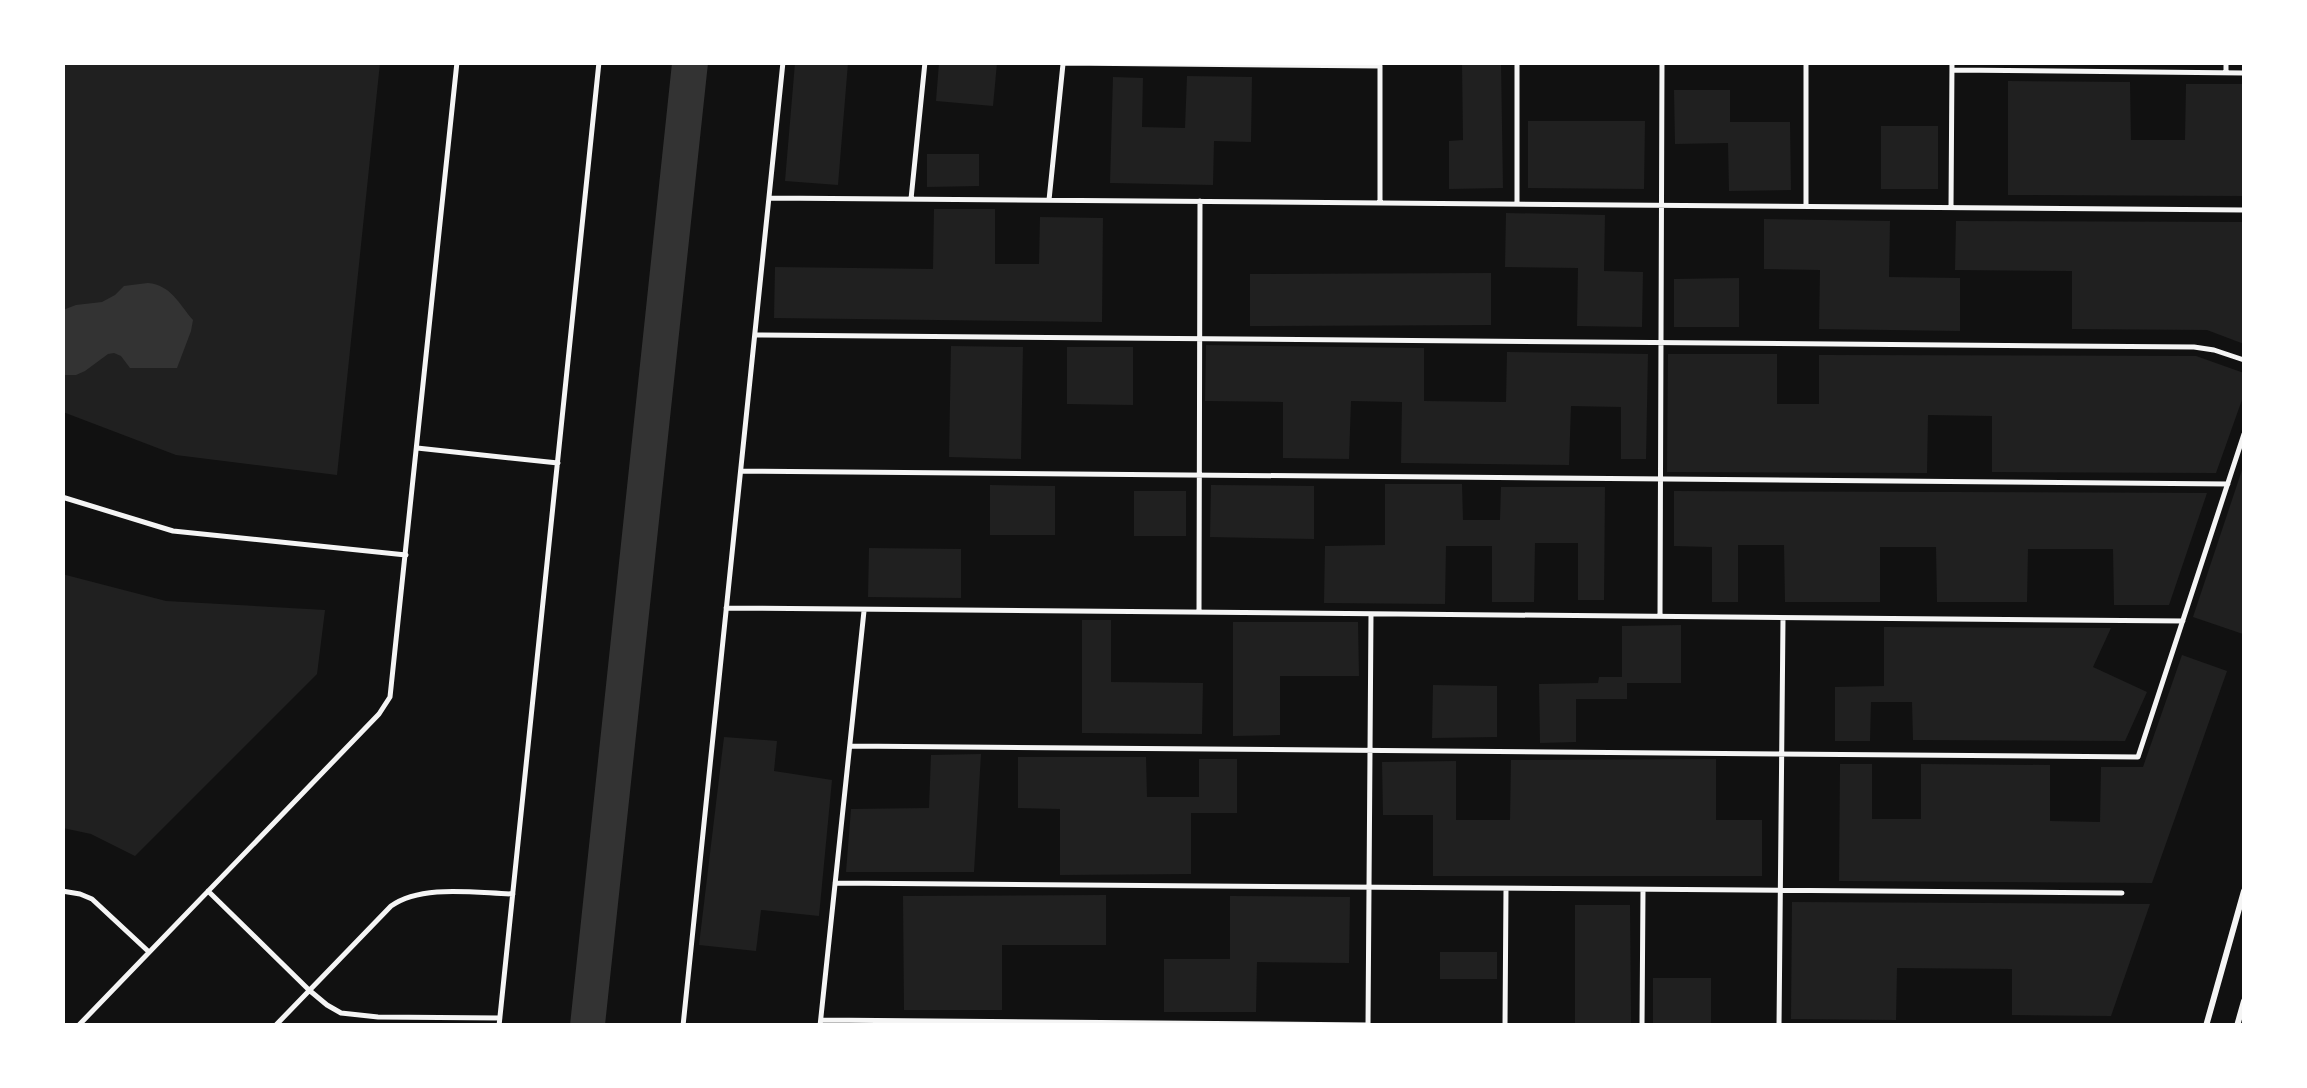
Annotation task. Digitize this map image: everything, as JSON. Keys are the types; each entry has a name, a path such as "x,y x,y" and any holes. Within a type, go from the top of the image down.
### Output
{"main road":[{"path":"2206,1026 2244,890"},
{"path":"2238,1026 2244,1001"}],"street":[{"path":"78,1026 379,714 390,696 457,62"},
{"path":"208,891 309,990 341,1013 499,1022 599,62"},
{"path":"682,1026 783,62"},
{"path":"912,199 925,62"},
{"path":"1517,204 1518,62"},
{"path":"1660,616 1662,62"},
{"path":"1806,62 1806,206"},
{"path":"2088,62 2088,72"},
{"path":"2226,62 2226,73"},
{"path":"1049,200 1064,63 1380,64 1380,203"},
{"path":"1951,208 1952,66 2244,73"},
{"path":"769,198 2244,210"},
{"path":"1199,612 1200,201"},
{"path":"755,334 2194,346 2244,360"},
{"path":"850,746 2138,757 2244,434"},
{"path":"417,448 558,463"},
{"path":"740,472 2228,484"},
{"path":"62,497 173,531 406,555"},
{"path":"726,608 2183,620"},
{"path":"864,610 821,1023 1368,1025 1372,614"},
{"path":"1779,1026 1783,617"},
{"path":"835,884 2122,893"},
{"path":"1505,1026 1506,889"},
{"path":"1642,1026 1643,890"},
{"path":"62,891 92,899 149,952"},
{"path":"275,1026 403,897 421,893 513,894"}],"shaded area":[{"path":"62,63 380,63 337,475 176,455 63,412"},
{"path":"672,63 708,63 605,1025 570,1025"},
{"path":"795,63 848,63 838,185 785,181"},
{"path":"939,63 997,63 993,106 936,101"},
{"path":"1462,63 1501,63 1503,188 1449,189 1449,141 1463,140"},
{"path":"1187,76 1252,77 1251,142 1214,141 1213,185 1110,183 1113,77 1143,78 1142,127 1185,128"},
{"path":"2008,81 2130,82 2131,140 2185,140 2186,84 2244,84 2244,196 2008,195"},
{"path":"1674,90 1730,90 1730,122 1790,122 1791,190 1729,191 1728,143 1675,144"},
{"path":"1528,121 1645,121 1644,189 1528,188"},
{"path":"1881,126 1938,126 1938,189 1881,189"},
{"path":"927,154 979,154 979,186 927,187"},
{"path":"934,209 995,209 995,264 1039,264 1040,217 1103,218 1102,322 774,318 775,267 933,269"},
{"path":"1506,213 1605,215 1604,271 1643,272 1642,327 1577,326 1578,268 1505,267"},
{"path":"1764,219 1890,221 1889,277 1960,278 1960,331 1819,329 1820,270 1764,269"},
{"path":"1956,221 2244,222 2244,344 2207,330 2072,329 2072,271 1955,270"},
{"path":"1491,273 1491,325 1250,326 1250,274"},
{"path":"1739,278 1739,327 1674,327 1674,279"},
{"path":"148,283 169,291 193,320 177,368 130,368 114,353 76,375 63,375 63,310 102,302 124,286"},
{"path":"1206,345 1424,348 1424,401 1506,402 1507,352 1648,354 1646,459 1621,459 1621,407 1571,406 1569,465 1401,463 1402,402 1351,401 1349,459 1283,458 1283,402 1205,401"},
{"path":"951,346 1023,347 1021,459 949,457"},
{"path":"1067,347 1133,347 1133,405 1067,404"},
{"path":"1668,354 1777,354 1777,404 1819,404 1819,355 2196,356 2244,373 2244,394 2216,473 1992,472 1992,416 1928,415 1927,473 1667,472"},
{"path":"2244,464 2244,631 2243,634 2193,617"},
{"path":"1385,484 1462,484 1463,520 1500,520 1501,487 1605,487 1604,600 1578,600 1578,543 1535,543 1534,602 1492,602 1492,546 1446,546 1445,604 1324,603 1325,546 1385,545"},
{"path":"990,485 1055,486 1055,535 990,535"},
{"path":"1211,485 1314,486 1314,539 1210,537"},
{"path":"1134,491 1186,491 1186,536 1134,536"},
{"path":"1674,491 2207,493 2169,605 2114,605 2113,549 2028,549 2027,602 1937,602 1936,547 1880,547 1880,602 1785,602 1784,545 1738,545 1738,602 1712,602 1712,547 1674,546"},
{"path":"869,548 961,549 961,598 868,597"},
{"path":"62,574 166,601 325,610 317,674 135,856 91,834 63,828"},
{"path":"1082,620 1111,620 1111,682 1203,683 1202,734 1082,733"},
{"path":"1233,622 1358,622 1359,676 1280,676 1280,735 1233,736"},
{"path":"1681,625 1681,683 1627,683 1627,699 1576,699 1576,742 1540,743 1539,684 1598,683 1599,677 1622,677 1622,626"},
{"path":"1884,627 2111,628 2093,667 2147,692 2125,741 1913,740 1912,702 1871,702 1870,741 1835,741 1835,687 1884,686"},
{"path":"2182,655 2227,671 2152,883 1839,881 1840,764 1872,764 1872,819 1921,819 1921,764 2050,765 2050,821 2100,822 2101,767 2143,767"},
{"path":"1433,685 1497,686 1497,737 1432,738"},
{"path":"724,737 777,741 774,771 832,780 819,916 761,910 756,951 699,945"},
{"path":"981,754 974,872 846,872 851,809 929,808 931,755"},
{"path":"1018,757 1146,757 1147,797 1199,797 1199,759 1237,759 1237,813 1191,813 1191,874 1060,875 1060,809 1018,808"},
{"path":"1716,759 1716,820 1762,820 1762,876 1433,876 1433,815 1383,815 1382,762 1456,761 1456,820 1510,820 1511,760"},
{"path":"1106,895 1106,945 1002,945 1002,1010 904,1010 903,896"},
{"path":"1230,896 1350,897 1349,963 1257,962 1256,1012 1164,1012 1164,959 1230,959"},
{"path":"1792,902 2150,904 2111,1016 2012,1015 2012,969 1897,968 1896,1020 1791,1019"},
{"path":"1575,905 1630,905 1631,1025 1575,1025"},
{"path":"1440,952 1497,952 1497,979 1440,979"},
{"path":"1653,978 1711,978 1711,1025 1653,1025"}]}
